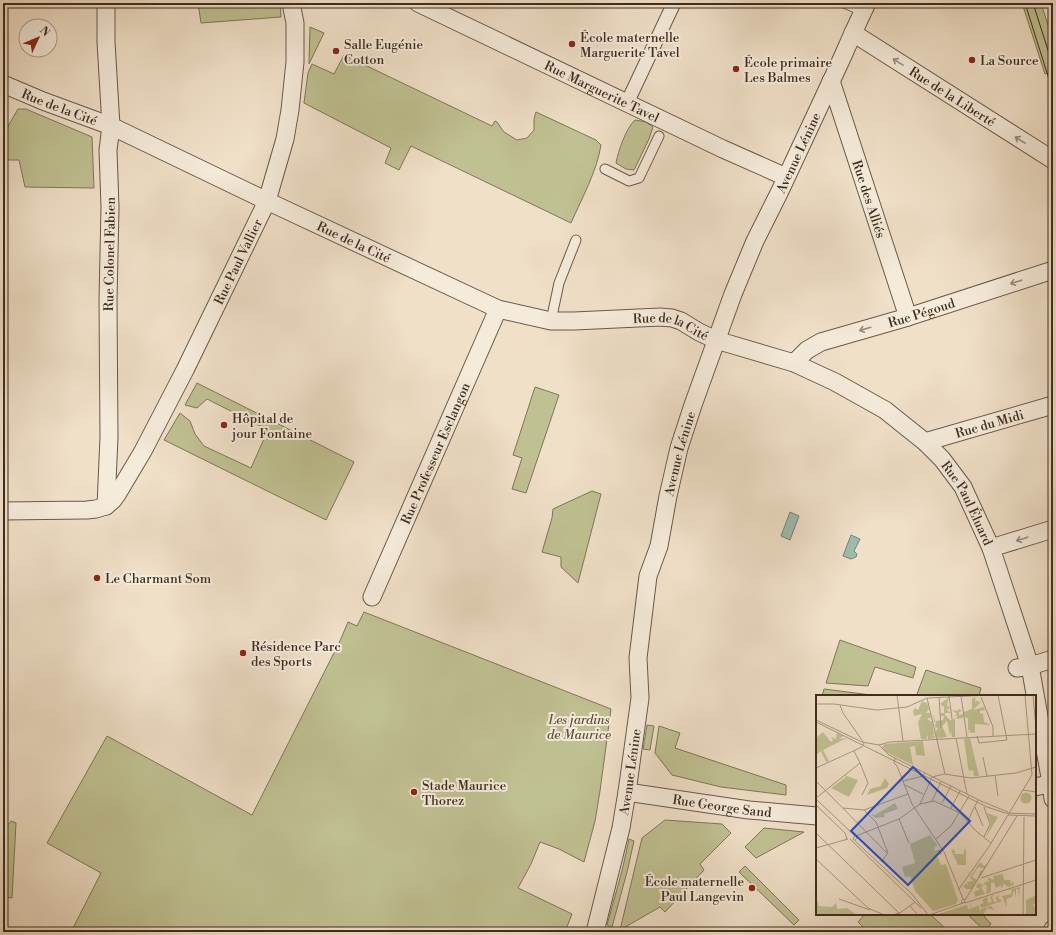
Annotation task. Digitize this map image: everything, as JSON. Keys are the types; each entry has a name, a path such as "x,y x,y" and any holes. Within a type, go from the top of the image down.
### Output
{"street":[{"name":"Rue Colonel Fabien","path":"106,3 106,42 111,126 108,150 110,207 108,301 109,503"},
{"name":"Rue Paul Vallier","path":"109,503 118,493 143,451 185,370 267,201 285,139 290,110 295,62 294,23 291,3"},
{"name":"Rue Marguerite Tavel","path":"418,3 723,149 786,177"},
{"path":"627,103 674,3"},
{"name":"Avenue Lénine","path":"595,932 621,828 627,792 640,698 638,658 648,576 659,546 668,496 680,448 716,340 754,242 865,7"},
{"name":"Rue de la Liberté","path":"853,33 1053,160"},
{"name":"Rue des Alliés","path":"831,81 908,317"},
{"name":"Rue de la Cité","path":"3,84 43,101 111,126 498,309 551,321 660,317 672,318 681,321 716,340"},
{"name":"Rue Pégoud","path":"794,364 807,350 821,342 908,317 1053,270"},
{"name":"Rue Professeur Esclangon","path":"372,597 498,309"},
{"name":"Rue Paul Éluard","path":"716,340 794,364 835,382 884,410 926,442 942,459 963,487 991,548 1030,695"},
{"name":"Rue du Midi","path":"926,442 1053,405"},
{"path":"3,512 87,510 96,509 109,503"},
{"path":"991,548 1053,529"},
{"path":"1023,667 1053,659"},
{"name":"Rue Paul Éluard","path":"1036,721 1052,788"},
{"path":"1036,787 1052,788"},
{"name":"Rue George Sand","path":"627,792 749,810 816,816"}],"lane":[{"path":"844,3 865,7"},
{"path":"605,169 629,181 639,178 659,136"},
{"path":"551,321 559,283 576,240"}],"green space":[{"path":"198,3 280,3 281,17 201,23"},
{"path":"1022,3 1041,3 1053,41 1053,72 1045,74"},
{"path":"310,27 324,33 309,64"},
{"path":"344,55 492,126 495,121 504,132 517,140 527,138 534,130 534,119 536,112 596,140 601,145 596,165 571,223 411,146 399,170 385,163 391,148 304,103 308,73 312,64 334,74"},
{"path":"18,109 26,109 92,137 94,188 25,187 19,160 3,160 3,135"},
{"path":"635,120 646,122 653,127 634,170 626,169 616,163 626,134"},
{"path":"197,383 354,462 326,520 164,440 180,413 190,421 195,434 204,446 251,468 268,430 207,399 197,408 185,405"},
{"path":"535,387 559,395 526,493 512,489 522,458 513,455"},
{"path":"592,491 601,494 578,583 561,567 561,557 542,552 552,518 553,509"},
{"name":"Les jardins de Maurice","path":"364,612 611,709 595,821 584,862 559,849 540,842 531,864 518,888 572,914 565,932 71,932 101,873 47,843 107,736 252,815 340,641 348,622 357,626"},
{"path":"840,640 916,667 913,678 875,667 868,686 826,683"},
{"path":"926,670 981,688 979,695 917,694"},
{"path":"824,689 871,695 822,695"},
{"path":"647,725 654,726 650,750 643,749"},
{"path":"659,726 680,733 675,748 786,785 786,795 721,787 672,775 655,753"},
{"path":"665,820 722,824 731,833 700,864 704,870 665,912 660,907 620,930 642,838"},
{"path":"11,821 16,823 12,898 3,897 3,831"},
{"path":"764,828 804,832 756,858 745,847"},
{"path":"629,839 634,841 612,927 607,925"},
{"path":"745,866 799,920 794,925 739,872"},
{"path":"864,915 931,915 949,932 868,932 858,922"},
{"path":"968,915 983,915 991,924 985,931"}],"water":[{"path":"790,512 799,516 790,540 781,536"},
{"path":"851,535 860,539 854,551 857,554 856,557 851,559 843,556"}],"tram line":[{"path":"1025,3 1053,92"},
{"path":"1033,3 1053,66"}],"place":[{"name":"École maternelle Marguerite Tavel","path":"572,44"},
{"name":"Salle Eugénie Cotton","path":"336,51"},
{"name":"La Source","path":"972,60"},
{"name":"École primaire Les Balmes","path":"736,69"},
{"name":"Hôpital de jour Fontaine","path":"224,425"},
{"name":"Le Charmant Som","path":"97,578"},
{"name":"Résidence Parc des Sports","path":"243,653"},
{"name":"Stade Maurice Thorez","path":"414,792"},
{"name":"École maternelle Paul Langevin","path":"752,888"}]}
